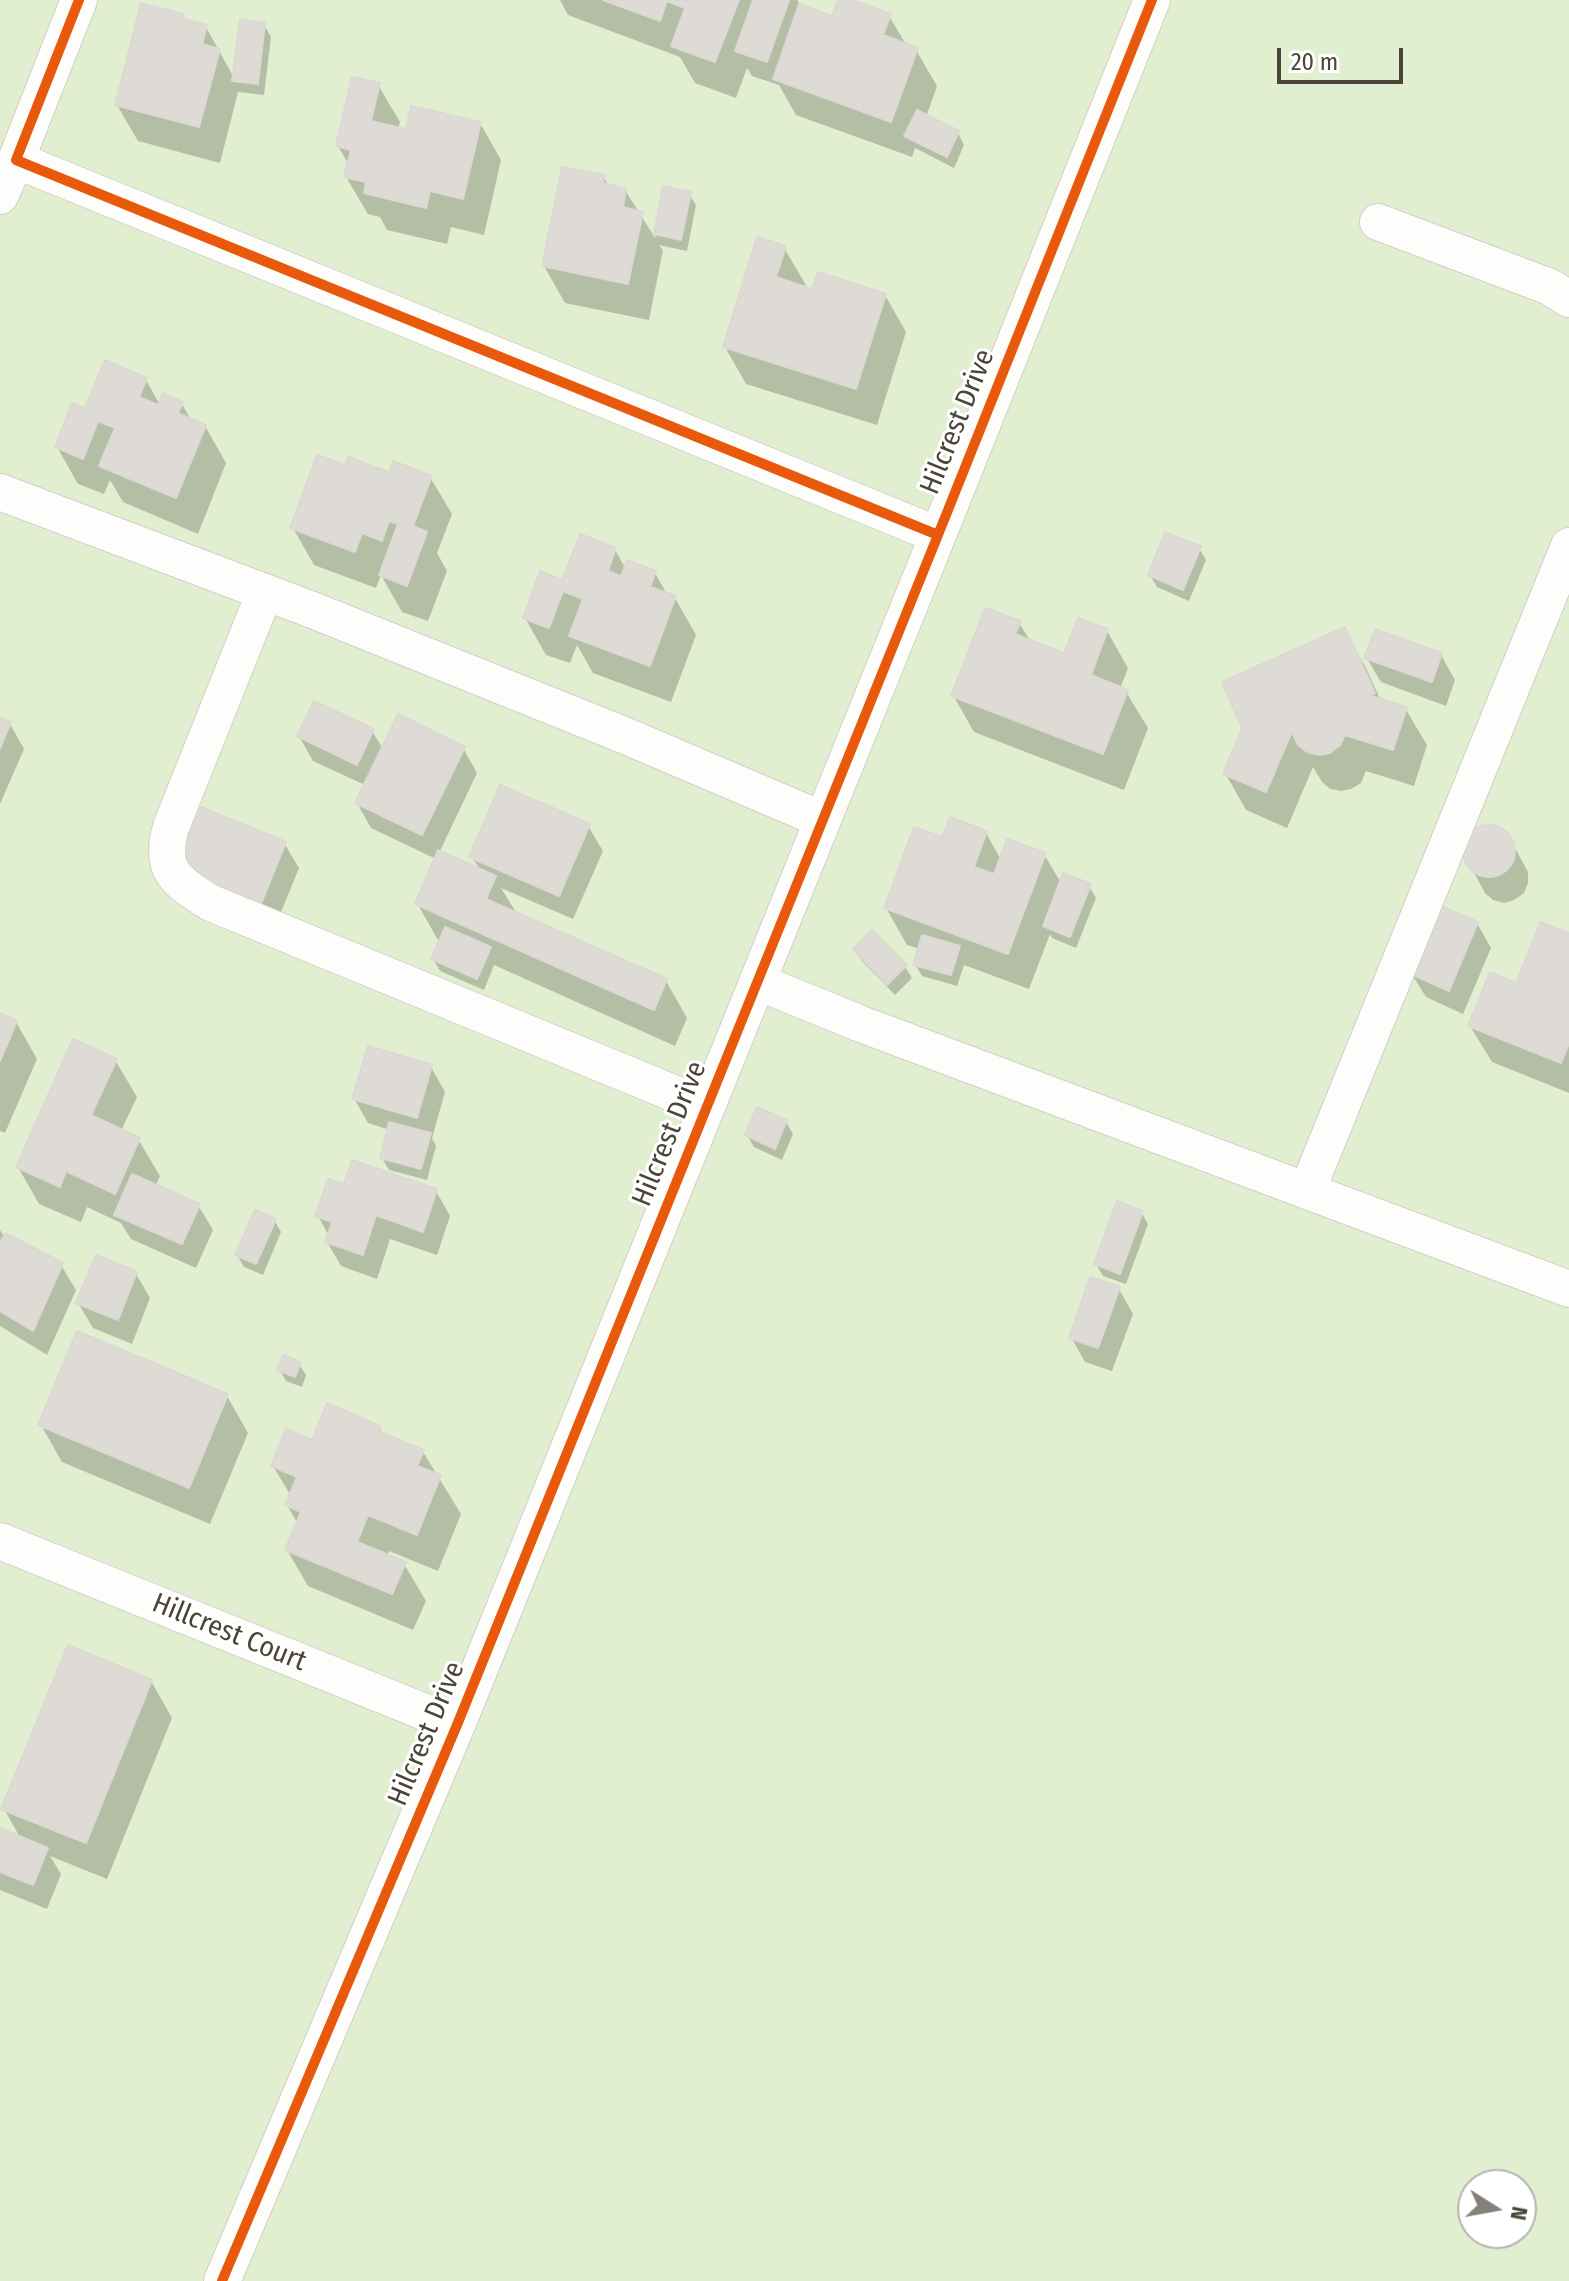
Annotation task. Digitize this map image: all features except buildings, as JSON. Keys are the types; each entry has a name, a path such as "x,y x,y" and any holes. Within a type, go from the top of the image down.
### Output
{"street":[{"path":"0,196 79,0"},
{"name":"Hilcrest Drive","path":"222,2281 457,1725 1152,0"},
{"path":"16,160 938,535"},
{"path":"1378,222 1550,287 1569,299"},
{"path":"0,492 265,592 626,736 823,820"},
{"path":"1307,1191 1569,546"},
{"path":"265,592 171,827 166,856 176,879 211,903 707,1107"},
{"path":"758,982 861,1024 1569,1289"},
{"name":"Hillcrest Court","path":"0,1541 457,1725"}],"green space":[{"path":"0,0 1569,0 1569,2281 0,2281"}],"cycle path":[{"path":"79,0 16,160 938,535"},
{"path":"222,2281 457,1725 1152,0"}]}
